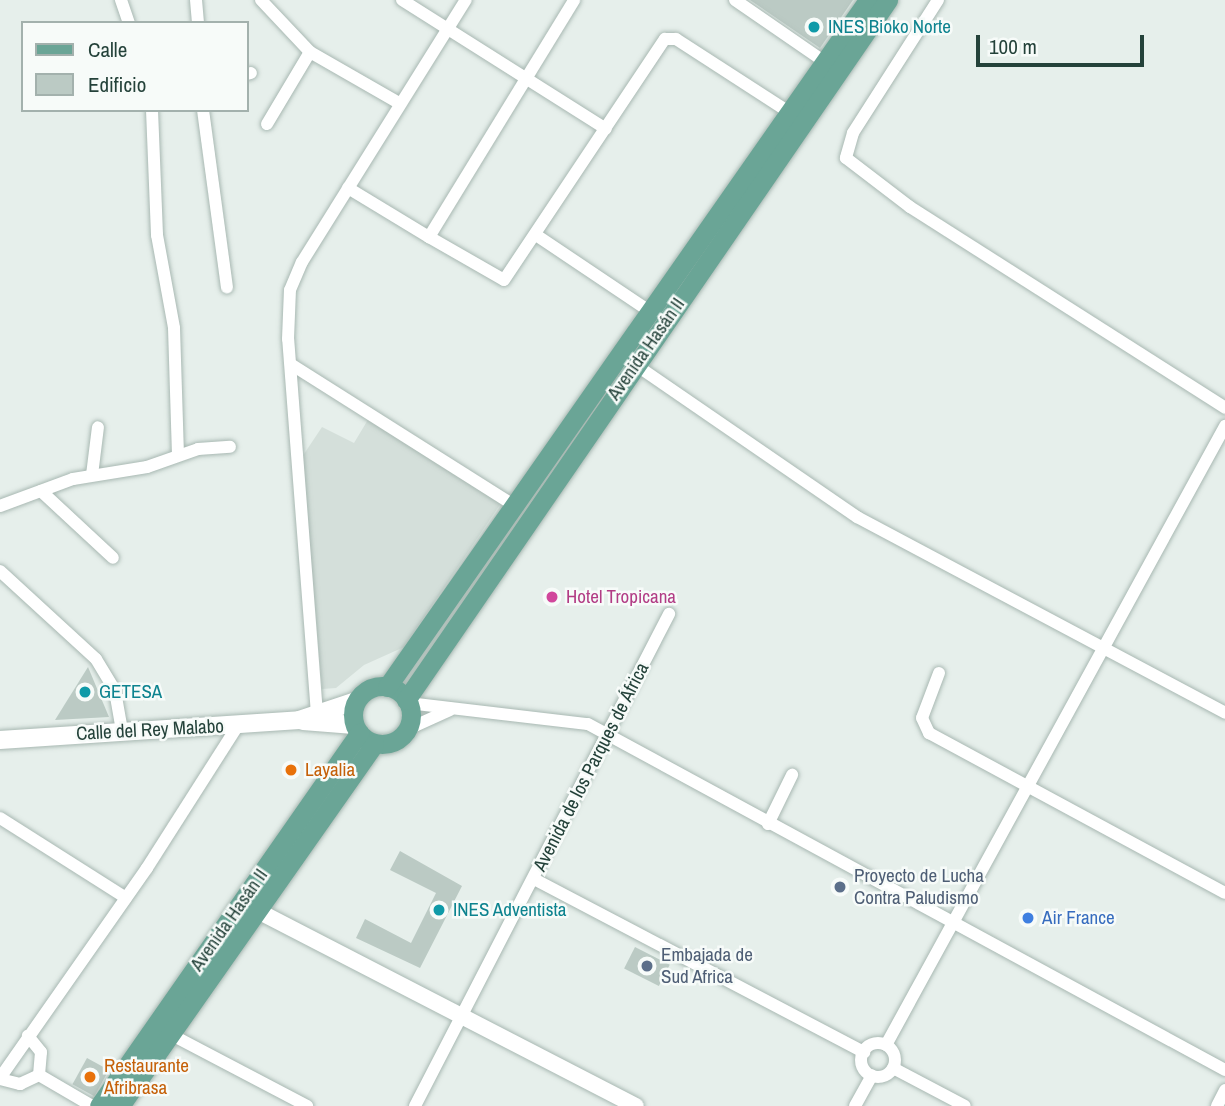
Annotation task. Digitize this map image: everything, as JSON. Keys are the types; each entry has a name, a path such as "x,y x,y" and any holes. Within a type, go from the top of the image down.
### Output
{"main road":[{"name":"Avenida Hasán II","path":"407,701 629,360 796,117 825,62 868,0"},
{"name":"Avenida Hasán II","path":"387,687 515,506 629,360 652,313 796,117 888,0"},
{"path":"387,687 407,701 408,729 390,743 362,734 356,701 369,689 387,687"},
{"name":"Calle del Rey Malabo","path":"0,740 299,720 356,701"},
{"name":"Calle del Rey Malabo","path":"299,720 362,734"},
{"name":"Avenida Hasán II","path":"120,1106 258,911 362,734"},
{"name":"Avenida Hasán II","path":"99,1106 362,734"}],"street":[{"path":"121,0 129,21"},
{"path":"196,0 198,21"},
{"path":"261,0 310,52 399,103"},
{"path":"402,0 524,81 606,129"},
{"path":"317,714 292,365 290,290 399,103 466,0"},
{"path":"429,237 574,0"},
{"path":"735,0 825,62"},
{"path":"938,0 853,133 846,158 910,207 1225,408"},
{"path":"348,188 504,281 665,39 676,38 796,117"},
{"path":"267,124 310,52"},
{"path":"152,112 157,235 174,328 178,454"},
{"path":"203,112 227,287"},
{"path":"536,235 652,313"},
{"path":"629,360 857,517 1102,643 1225,713"},
{"path":"292,365 515,506"},
{"path":"886,1045 1028,787 1102,643 1225,426"},
{"path":"92,475 98,427"},
{"path":"0,506 92,475 147,467 178,454 230,447"},
{"path":"41,491 113,558"},
{"path":"0,571 96,659 115,691 122,730"},
{"name":"Avenida de los Parques de África","path":"415,1106 669,614"},
{"path":"939,673 923,726 1028,787 1225,894"},
{"path":"407,701 450,709 577,721 1225,1070"},
{"path":"408,729 450,709"},
{"path":"38,1075 20,1084 0,1078 126,898 238,725"},
{"path":"768,824 792,775"},
{"path":"0,818 126,898"},
{"path":"534,879 864,1052"},
{"path":"258,911 636,1106"},
{"path":"170,1034 307,1106"},
{"path":"28,1036 42,1058 38,1075"},
{"path":"876,1044 886,1045 894,1053 893,1068 883,1076 872,1075 863,1067 864,1052 876,1044"},
{"path":"893,1068 965,1106"},
{"path":"38,1075 92,1106"},
{"path":"855,1106 872,1075"},
{"path":"1217,1106 1225,1090"}],"shaded area":[{"path":"369,418 501,503 404,647 364,665 336,688 322,689 302,457 322,427 354,443"}],"building":[{"name":"INES Bioko Norte","path":"750,0 853,0 820,48"},
{"name":"GETESA","path":"88,667 109,717 55,720"},
{"name":"INES Adventista","path":"400,851 462,886 420,968 356,938 365,919 411,943 436,893 390,870"},
{"name":"Embajada de Sud Africa","path":"635,947 670,965 659,986 624,968"},
{"name":"Restaurante Afribrasa","path":"87,1058 109,1070 94,1096 72,1084"}],"place":[{"name":"INES Bioko Norte","path":"814,27"},
{"name":"Hotel Tropicana","path":"552,597"},
{"name":"GETESA","path":"85,692"},
{"name":"Layalia","path":"291,770"},
{"name":"Proyecto de Lucha Contra Paludismo","path":"840,887"},
{"name":"INES Adventista","path":"439,910"},
{"name":"Air France","path":"1028,918"},
{"name":"Embajada de Sud Africa","path":"647,966"},
{"name":"Restaurante Afribrasa","path":"90,1077"}]}
